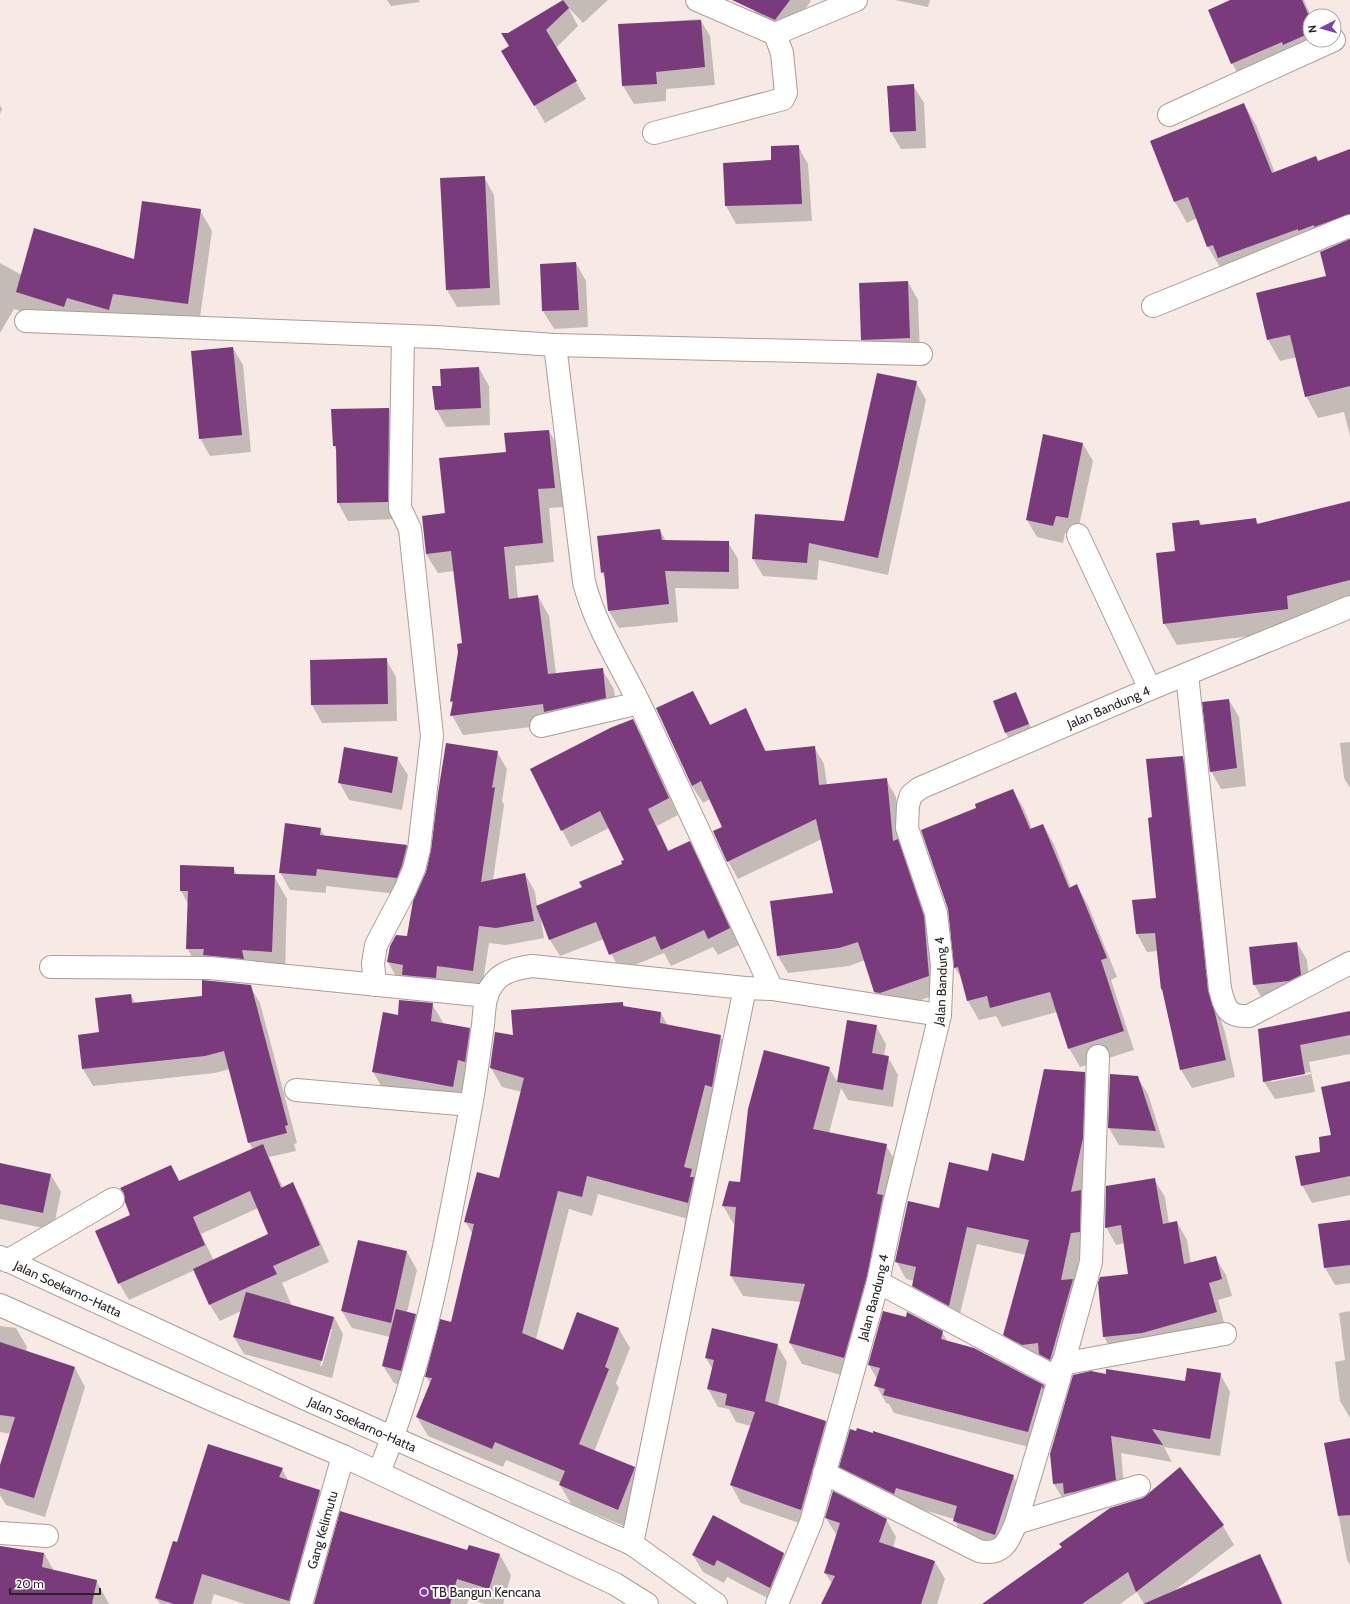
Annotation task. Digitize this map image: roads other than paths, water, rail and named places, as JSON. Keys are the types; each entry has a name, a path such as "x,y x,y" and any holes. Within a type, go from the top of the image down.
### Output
{"street":[{"path":"697,0 778,43"},
{"path":"778,43 856,0"},
{"path":"654,133 783,99 786,93 786,81 778,43"},
{"path":"1169,115 1316,48"},
{"path":"1153,306 1350,226"},
{"path":"26,320 435,337 555,345 921,354"},
{"path":"375,985 373,963 376,945 405,890 414,869 419,849 432,736 410,529 400,508 407,336"},
{"path":"555,345 584,582 598,625 639,703 772,989"},
{"path":"1078,535 1150,689"},
{"name":"Jalan Bandung 4","path":"776,1604 811,1522 878,1282 894,1204 940,1015 942,965 940,938 931,895 907,828 908,804 911,795 920,788 1150,689 1350,606"},
{"path":"1187,674 1220,989 1225,1007 1231,1013 1240,1016 1250,1016 1350,963"},
{"path":"541,726 639,703"},
{"path":"379,1472 393,1438 417,1366 429,1319 471,1105 487,996 496,979 506,972 532,966 744,988 772,989 940,1015"},
{"path":"51,967 210,968 487,996"},
{"path":"632,1544 744,988"},
{"path":"824,1473 978,1551 988,1553 996,1551 1003,1547 1009,1539 1016,1523 1061,1372 1091,1262 1098,1056"},
{"path":"296,1090 471,1105"},
{"path":"4,1259 113,1199"},
{"name":"Jalan Soekarno-Hatta","path":"4,1259 393,1438 632,1544 716,1604"},
{"path":"878,1282 1061,1372 1225,1334"},
{"path":"0,1305 217,1402 379,1472 615,1584 648,1604"},
{"name":"Gang Kelimutu","path":"301,1604 343,1456"},
{"path":"1016,1523 1139,1486"},
{"path":"0,1533 47,1536"}],"place":[{"name":"TB Bangun Kencana","path":"424,1592"}]}
